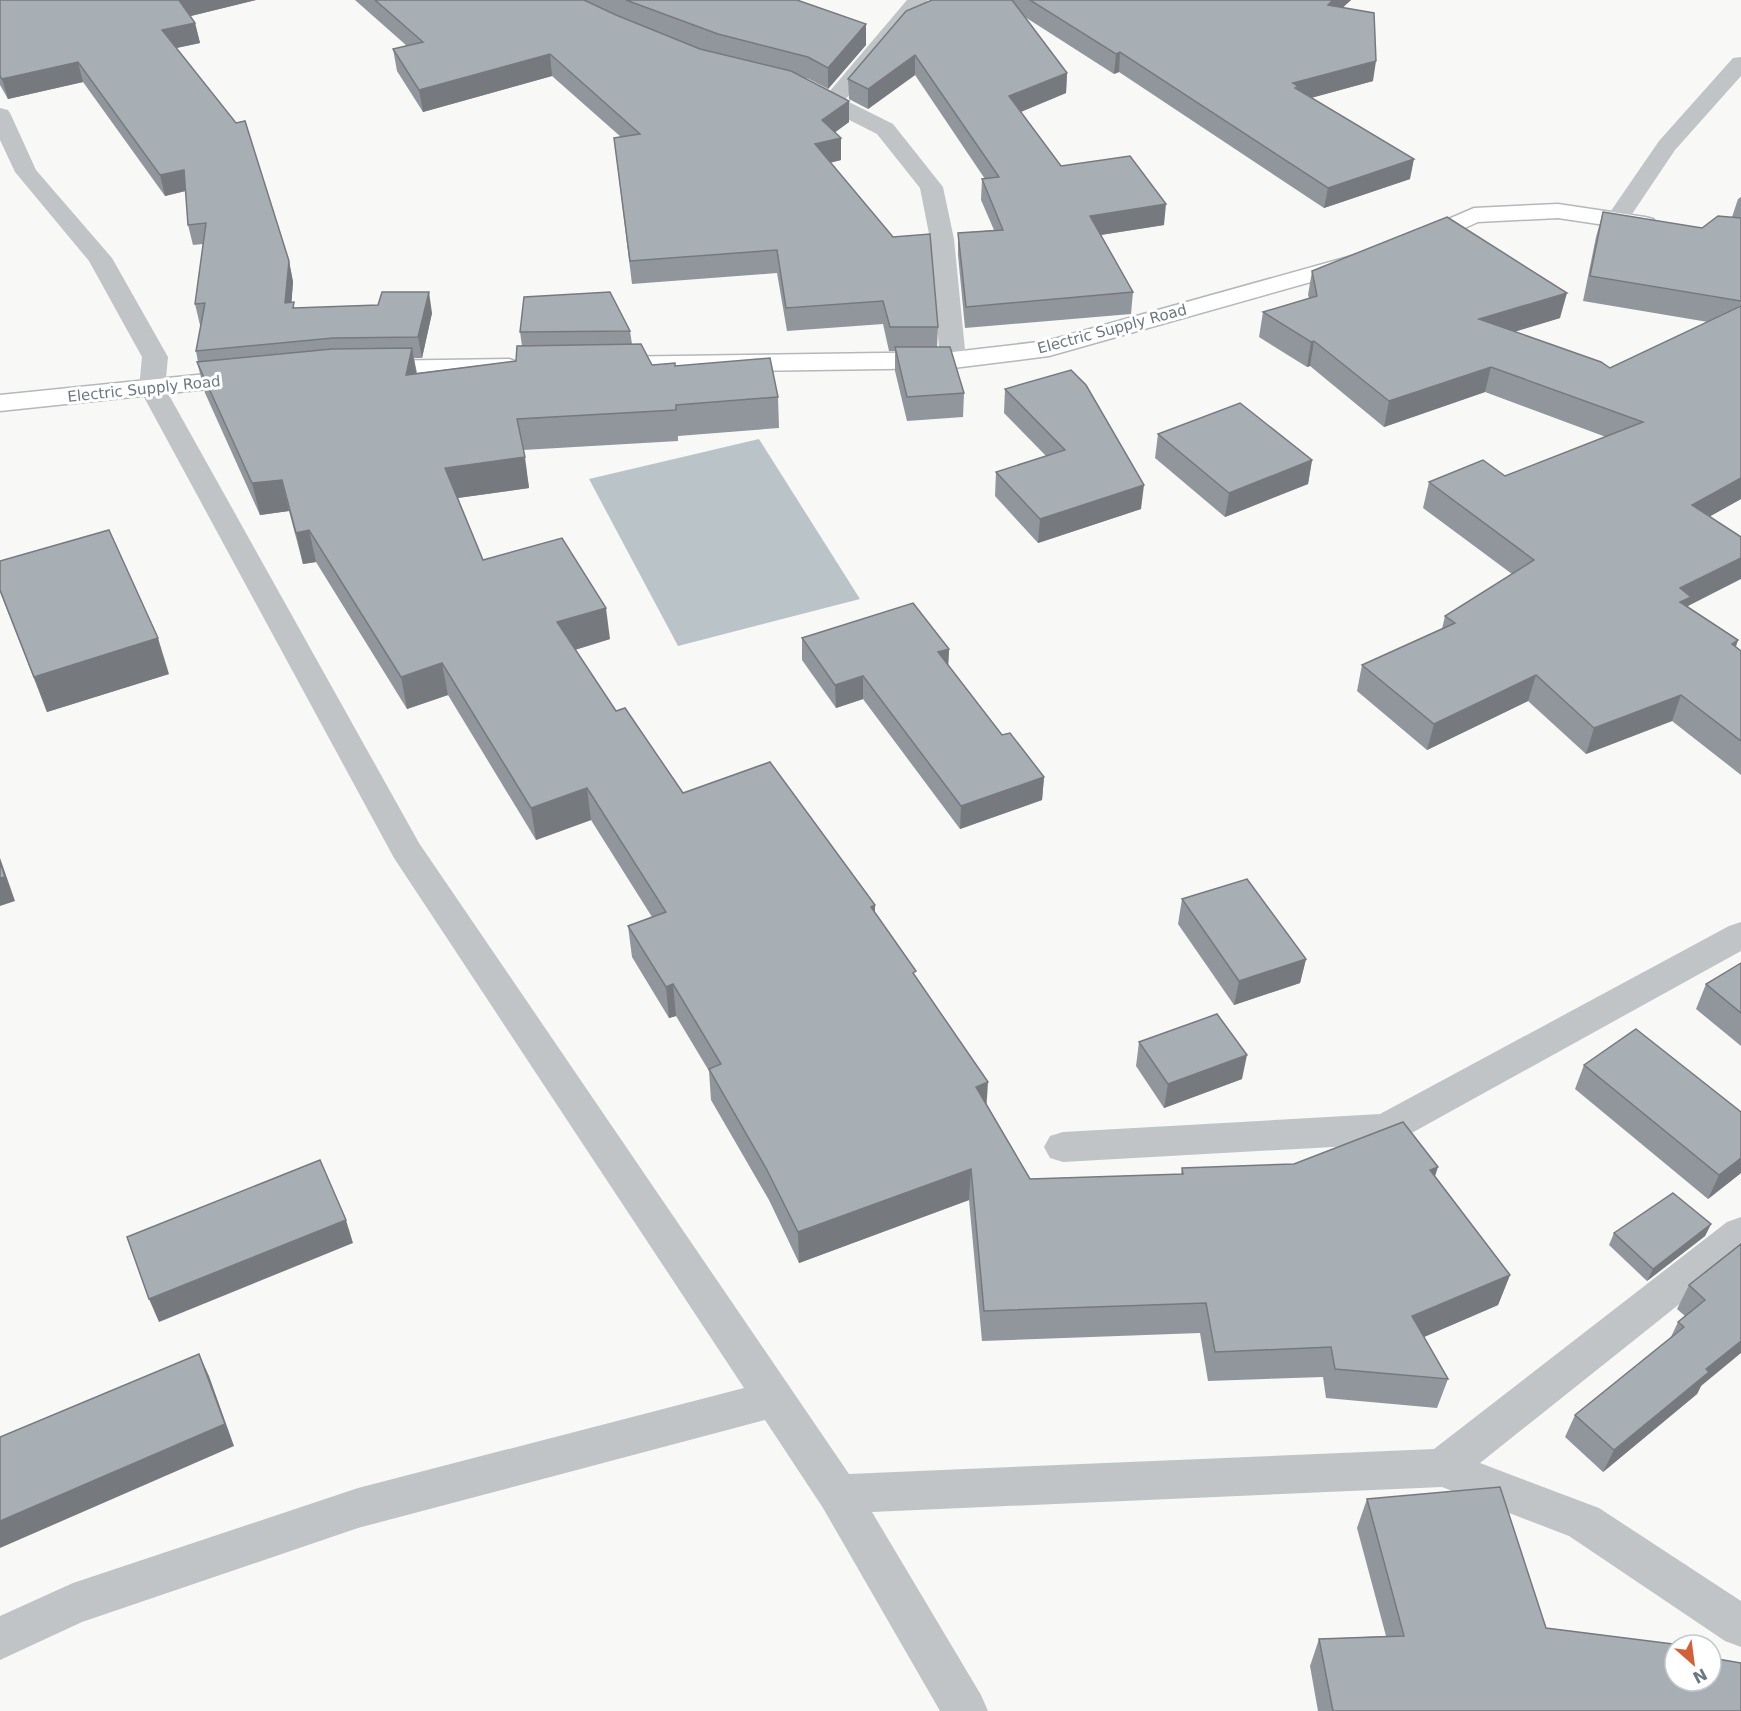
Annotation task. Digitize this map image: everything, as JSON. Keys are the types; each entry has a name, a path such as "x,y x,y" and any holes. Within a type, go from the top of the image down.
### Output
{"main road":[{"name":"Electric Supply Road","path":"586,366 953,360 1050,348 1388,253 1474,215 1558,211 1616,221 1674,227"},
{"path":"350,369 527,366"},
{"name":"Electric Supply Road","path":"0,403 268,376"}],"street":[{"path":"832,102 918,0"},
{"path":"1616,221 1668,146 1741,63"},
{"path":"789,83 800,86 885,129 931,187 942,239 953,360"},
{"path":"0,116 26,172 100,258 155,357 152,388 406,850 838,1494 965,1711"},
{"path":"1063,1147 1386,1129 1741,935"},
{"path":"1442,1468 1741,1233"},
{"path":"0,1638 73,1604 358,1508 774,1399"},
{"path":"838,1494 1442,1468 1584,1522 1741,1626"}],"shaded area":[{"path":"759,439 860,599 678,646 589,479"}],"building":[{"path":"0,0 179,0 195,23 162,30 236,123 245,121 289,261 285,303 294,302 293,308 378,305 382,292 429,292 418,337 333,338 196,351 205,303 195,304 206,223 188,225 184,170 160,175 78,62 2,79 0,76"},
{"path":"375,0 584,0 700,49 791,71 849,101 822,120 841,138 815,144 893,237 930,234 938,327 890,327 883,301 786,308 777,250 630,261 614,138 640,134 550,54 419,90 393,49 423,42"},
{"path":"626,0 797,0 866,24 828,68 808,57 718,34"},
{"path":"932,0 1012,0 1067,73 1009,96 1061,166 1130,156 1166,204 1090,216 1133,292 966,307 958,233 1003,230 982,179 999,177 915,55 868,89 848,79 906,11"},
{"path":"1030,0 1333,0 1328,5 1374,13 1376,61 1293,83 1298,86 1295,88 1414,159 1328,188 1120,52 1116,54"},
{"path":"1603,212 1702,228 1718,216 1741,218 1741,301 1590,276"},
{"path":"1447,217 1567,293 1479,319 1601,362 1610,368 1741,306 1741,478 1692,505 1741,537 1741,558 1680,588 1691,597 1680,602 1738,640 1732,644 1741,651 1741,741 1681,695 1594,728 1536,675 1434,724 1362,665 1455,623 1445,616 1534,560 1429,482 1483,460 1505,476 1643,422 1491,367 1389,401 1314,341 1311,342 1263,312 1317,296 1312,271"},
{"path":"610,292 630,331 520,332 524,297"},
{"path":"641,344 652,365 675,363 675,366 770,358 778,397 676,405 676,410 517,419 525,457 445,468 483,560 562,538 606,608 557,622 616,711 625,708 683,793 770,762 875,905 871,907 916,971 913,973 988,1082 976,1087 1030,1179 1183,1174 1182,1168 1294,1164 1403,1122 1438,1167 1430,1170 1510,1275 1412,1316 1448,1379 1335,1369 1331,1347 1215,1352 1206,1303 984,1311 971,1169 798,1232 767,1170 709,1069 721,1064 673,984 666,987 628,926 666,912 587,788 531,808 442,663 401,677 309,530 296,533 282,480 252,483 197,362 332,349 412,348 406,375 516,361 517,346"},
{"path":"895,347 950,347 964,393 907,397"},
{"path":"1071,370 1086,385 1144,485 1040,519 996,472 1065,450 1005,389"},
{"path":"1240,403 1312,460 1229,493 1158,434"},
{"path":"109,530 158,638 34,677 0,590 0,561"},
{"path":"913,603 949,649 938,652 1002,735 1010,733 1044,777 961,806 863,676 835,685 802,638"},
{"path":"0,862 5,877 0,878"},
{"path":"1247,879 1306,959 1239,981 1182,899"},
{"path":"1741,963 1741,1013 1706,984"},
{"path":"1217,1014 1247,1055 1168,1084 1139,1042"},
{"path":"1636,1029 1741,1112 1741,1158 1719,1175 1584,1065"},
{"path":"320,1160 346,1220 149,1299 127,1237"},
{"path":"1673,1193 1711,1224 1653,1269 1614,1233"},
{"path":"1741,1244 1741,1341 1706,1369 1709,1372 1614,1450 1575,1415 1684,1327 1678,1322 1705,1300 1689,1285"},
{"path":"199,1354 225,1424 0,1521 0,1437"},
{"path":"1500,1487 1546,1628 1663,1643 1663,1693 1723,1693 1723,1660 1741,1663 1741,1711 1333,1711 1319,1639 1404,1636 1367,1499"}]}
